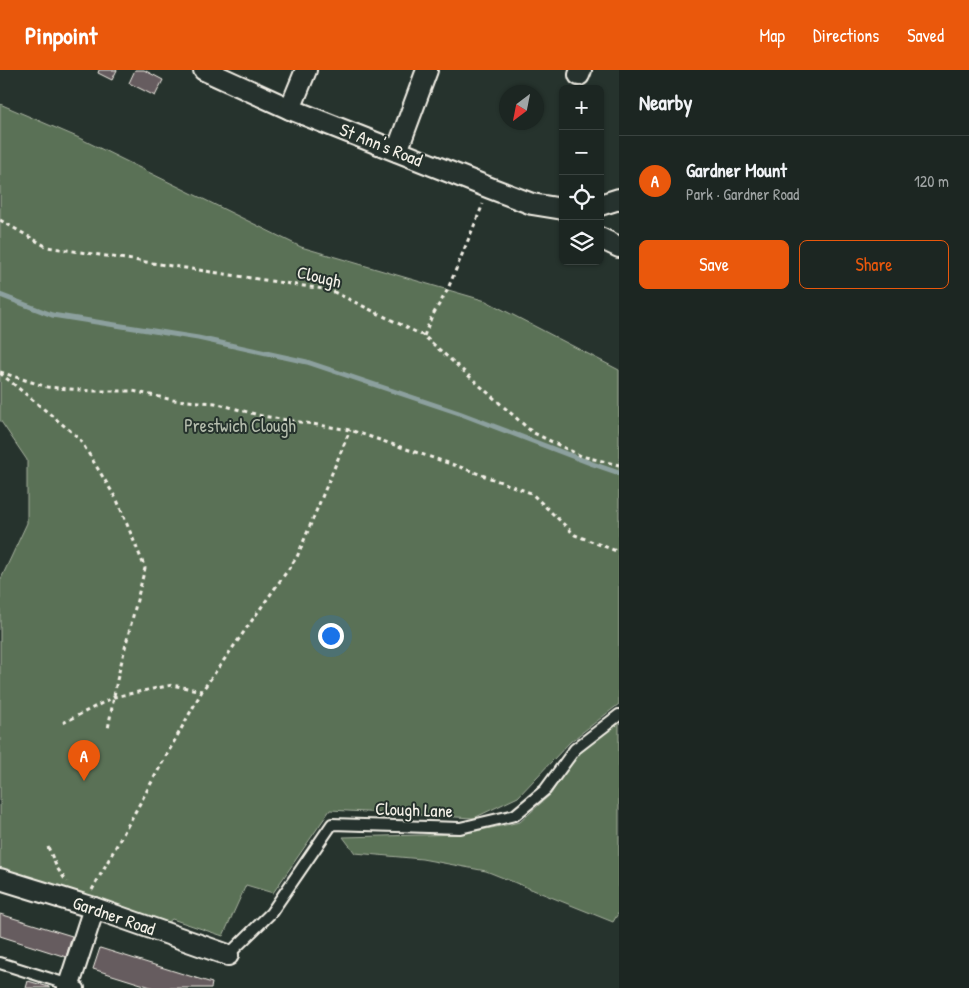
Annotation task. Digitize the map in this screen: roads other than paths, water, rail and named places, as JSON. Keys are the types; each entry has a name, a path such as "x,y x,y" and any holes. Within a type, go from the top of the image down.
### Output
{"street":[{"name":"St Ann's Road","path":"204,70 290,108 490,188 532,204 559,208"},
{"path":"290,108 306,70"},
{"path":"397,151 428,70"},
{"path":"604,204 619,199"},
{"path":"604,240 619,247"},
{"name":"Gardner Road","path":"0,879 90,907 228,955"},
{"path":"72,987 90,907"}],"lane":[{"name":"Clough Lane","path":"228,955 271,913 332,824 460,828 515,815 545,790 575,749 619,715"},
{"path":"0,963 72,987"}],"waterway":[{"path":"0,295 52,315 198,338 307,362 459,413 619,473"}],"place":[{"name":"Gardner Mount","path":"84,781"}],"park label":[{"name":"Prestwich Clough","path":"240,426"}]}
